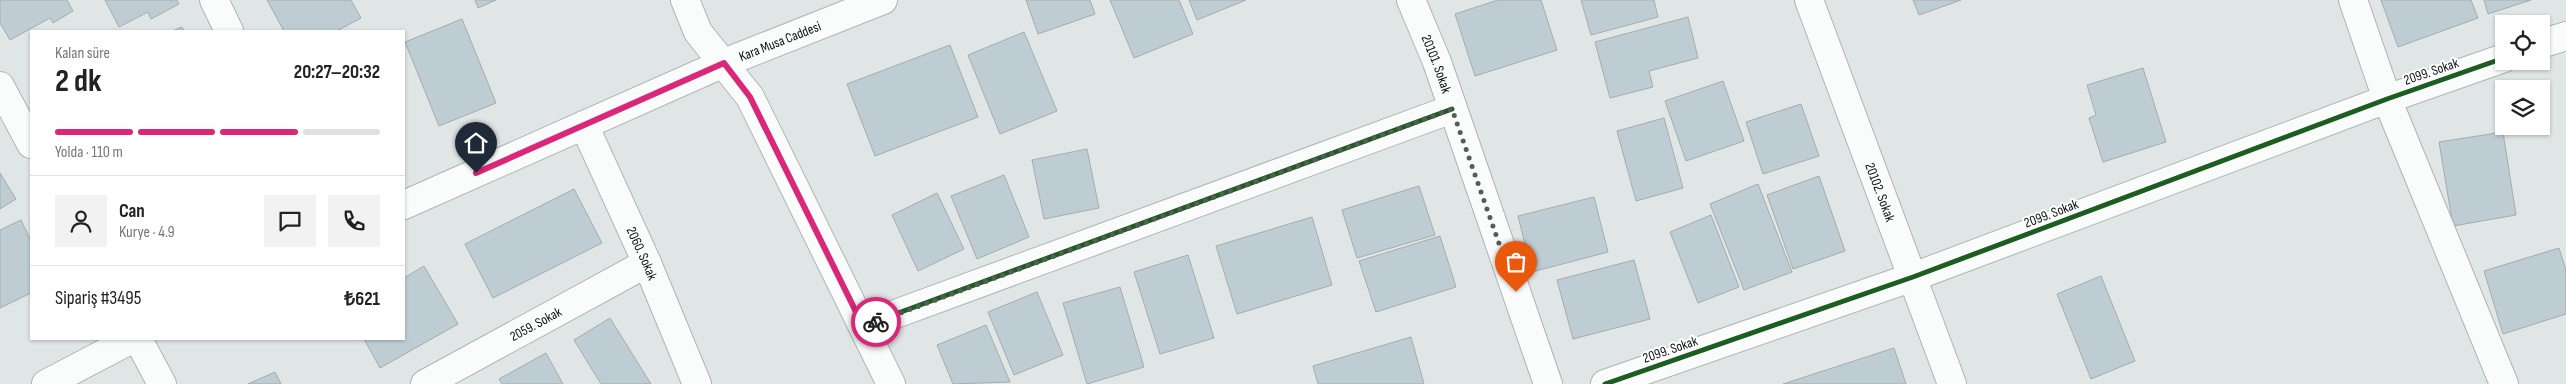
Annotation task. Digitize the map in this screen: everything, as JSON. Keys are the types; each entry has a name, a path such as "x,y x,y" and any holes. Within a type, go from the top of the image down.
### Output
{"street":[{"path":"214,0 229,30"},
{"path":"685,0 698,32 750,97 891,384"},
{"name":"Kara Musa Caddesi","path":"405,205 724,63 883,0"},
{"name":"20101. Sokak","path":"1411,0 1437,62 1548,384"},
{"name":"20102. Sokak","path":"1809,0 1952,384"},
{"path":"2353,0 2387,99 2504,384"},
{"path":"2550,41 2566,36"},
{"name":"2099. Sokak","path":"1605,384 1912,277 2387,99 2495,61"},
{"path":"0,86 30,142"},
{"path":"863,326 1452,109"},
{"name":"2060. Sokak","path":"584,125 647,263 697,384"},
{"name":"2059. Sokak","path":"425,384 647,263"},
{"path":"46,384 130,340"},
{"path":"139,340 162,384"}],"building":[{"path":"0,0 67,0 73,11 53,23 50,18 10,40 0,23"},
{"path":"105,0 177,0 179,4 151,19 148,12 119,27"},
{"path":"267,0 351,0 361,18 339,30 283,30"},
{"path":"475,0 496,0 478,8"},
{"path":"1026,0 1090,0 1095,14 1038,34"},
{"path":"1110,0 1179,0 1193,34 1134,58"},
{"path":"1189,0 1246,0 1197,20"},
{"path":"1498,0 1541,0 1557,50 1475,76 1455,14"},
{"path":"1581,0 1654,0 1658,17 1591,35"},
{"path":"1913,0 1961,0 1919,15"},
{"path":"2381,0 2471,0 2478,18 2398,47"},
{"path":"2484,0 2531,0 2488,14"},
{"path":"1688,17 1698,58 1649,71 1653,87 1610,98 1595,42"},
{"path":"462,19 496,103 439,126 405,42"},
{"path":"1024,32 1057,111 1000,134 968,55"},
{"path":"950,45 978,117 875,156 847,84"},
{"path":"2143,68 2166,142 2103,162 2089,118 2096,115 2087,85"},
{"path":"1723,81 1744,141 1686,161 1665,101"},
{"path":"1801,104 1819,156 1763,174 1746,122"},
{"path":"1664,118 1683,188 1636,201 1617,131"},
{"path":"2495,133 2495,135 2503,135 2516,215 2453,226 2439,142"},
{"path":"1087,149 1099,208 1044,219 1032,160"},
{"path":"0,173 16,199 0,209"},
{"path":"1004,175 1029,237 977,259 951,196"},
{"path":"1819,176 1845,251 1793,269 1767,195"},
{"path":"1758,184 1792,272 1744,290 1710,204"},
{"path":"1419,186 1435,235 1357,258 1342,210"},
{"path":"574,189 602,243 493,298 465,244"},
{"path":"937,193 964,249 918,271 892,215"},
{"path":"1594,197 1608,252 1532,272 1518,216"},
{"path":"1711,215 1739,287 1698,303 1670,232"},
{"path":"1312,217 1332,285 1237,314 1216,246"},
{"path":"21,220 30,239 30,293 0,308 0,230"},
{"path":"1440,236 1456,287 1376,312 1359,261"},
{"path":"2559,248 2566,270 2566,314 2503,334 2484,271"},
{"path":"1188,255 1214,338 1160,354 1134,272"},
{"path":"1634,260 1650,319 1573,339 1557,280"},
{"path":"424,266 458,324 380,368 365,340 405,340 405,277"},
{"path":"2101,276 2135,361 2091,379 2057,294"},
{"path":"1120,287 1144,367 1087,384 1063,303"},
{"path":"1037,292 1063,355 1014,375 988,312"},
{"path":"610,318 651,384 601,384 574,340"},
{"path":"986,325 1010,382 953,384 937,345"},
{"path":"1411,337 1424,384 1318,384 1313,366"},
{"path":"1894,348 1906,384 1783,384"},
{"path":"546,353 563,384 502,384 499,379"},
{"path":"275,372 281,384 248,384"}],"cycle path":[{"path":"1605,384 1913,277 2387,99 2495,61"},
{"path":"863,326 1452,109"}],"way so far":[{"path":"876,322 1452,109 1516,292"}],"route":[{"path":"476,173 724,63 750,97 863,326 876,322"}]}
